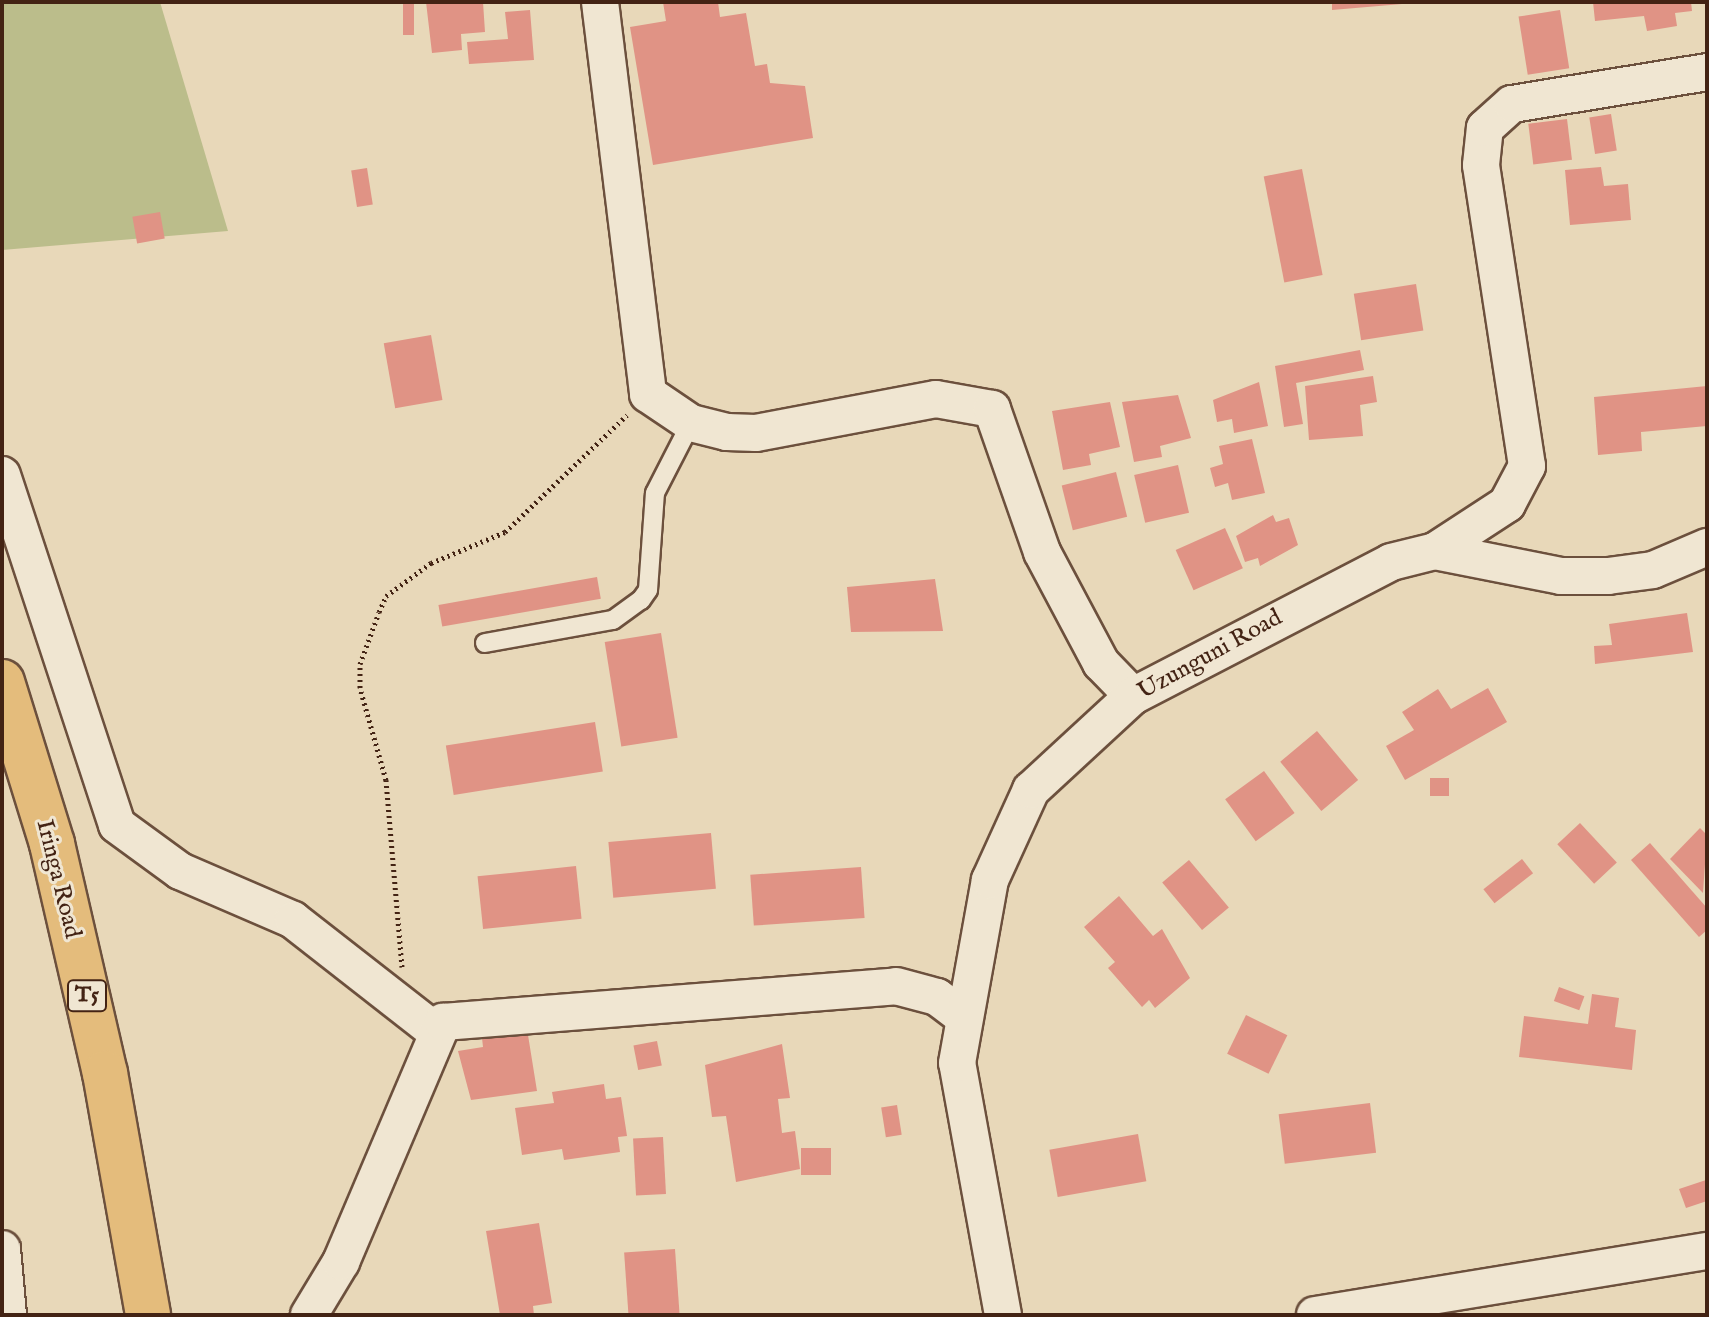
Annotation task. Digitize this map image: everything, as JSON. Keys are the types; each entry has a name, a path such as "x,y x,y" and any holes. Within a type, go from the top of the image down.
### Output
{"highway":[{"name":"Iringa Road","path":"2,682 52,844 105,1073 148,1315"}],"street":[{"path":"600,2 648,394 691,423 756,433 936,399 992,409 1042,552 1101,663 1133,696"},
{"name":"Uzunguni Road","path":"1003,1315 961,1113 961,1015 1005,833 1031,790 1133,696 1350,580 1435,551 1507,504 1527,466 1481,165 1485,128 1512,104 1707,72"},
{"path":"2,475 117,825 180,871 293,920 406,1003 434,1030"},
{"path":"1435,551 1561,576 1608,576 1653,570 1707,547"},
{"path":"309,1315 389,1156 434,1030 466,1015 896,986 937,997 961,1015"},
{"path":"2,1249 8,1315"},
{"path":"1315,1315 1707,1251"}],"lane":[{"path":"485,643 613,620 641,600 648,590 655,493 691,423"}],"path":[{"path":"406,1003 386,780 360,688 360,664 379,612 386,596 431,563 505,532 648,394"}],"green space":[{"path":"2,2 160,2 228,231 2,250"}],"building":[{"path":"403,2 414,2 414,35 403,35"},
{"path":"426,2 483,2 485,32 461,34 462,50 432,53"},
{"path":"663,2 718,2 720,17 746,13 755,66 767,64 770,83 805,86 813,138 653,165 630,27 666,21"},
{"path":"1332,2 1402,2 1402,4 1332,10"},
{"path":"1593,2 1691,2 1692,11 1675,13 1677,26 1647,31 1644,16 1595,21"},
{"path":"530,10 534,60 469,64 467,42 508,39 505,12"},
{"path":"1560,10 1569,68 1528,75 1519,17"},
{"path":"1611,114 1617,151 1595,154 1589,117"},
{"path":"1567,119 1572,160 1533,164 1528,124"},
{"path":"1601,167 1604,186 1628,184 1631,220 1570,225 1565,170"},
{"path":"367,168 373,205 357,207 351,171"},
{"path":"1302,169 1323,275 1284,282 1264,176"},
{"path":"160,212 165,239 137,243 132,217"},
{"path":"1416,284 1423,330 1361,340 1354,294"},
{"path":"431,335 442,400 395,408 384,343"},
{"path":"1360,350 1364,370 1296,383 1303,424 1284,427 1275,366"},
{"path":"1373,376 1377,402 1360,405 1363,436 1309,440 1305,386"},
{"path":"1259,382 1268,426 1234,433 1232,419 1217,422 1213,400"},
{"path":"1707,386 1707,426 1641,432 1642,451 1598,455 1594,397"},
{"path":"1178,395 1191,438 1160,446 1162,457 1134,462 1122,402"},
{"path":"1110,402 1120,447 1089,454 1091,465 1063,470 1052,411"},
{"path":"1252,439 1265,493 1232,500 1228,483 1215,487 1210,468 1223,464 1219,446"},
{"path":"1178,465 1189,513 1145,523 1134,475"},
{"path":"1116,472 1127,517 1073,530 1062,486"},
{"path":"1273,515 1276,522 1289,518 1298,545 1260,566 1258,558 1245,562 1236,536"},
{"path":"1225,528 1243,568 1194,590 1176,550"},
{"path":"597,577 601,599 442,627 438,605"},
{"path":"935,579 943,631 851,632 847,587"},
{"path":"1687,613 1693,652 1595,664 1594,646 1612,645 1609,624"},
{"path":"661,633 678,738 621,747 605,642"},
{"path":"1488,688 1507,722 1405,780 1386,746 1414,730 1402,712 1438,689 1451,709"},
{"path":"595,722 603,771 454,795 446,746"},
{"path":"1317,731 1358,780 1321,811 1280,762"},
{"path":"1264,771 1295,813 1256,841 1225,799"},
{"path":"1430,778 1449,778 1449,796 1430,796"},
{"path":"1580,823 1617,862 1594,884 1557,844"},
{"path":"1700,828 1707,835 1703,893 1670,859"},
{"path":"711,833 716,889 613,898 608,842"},
{"path":"1650,843 1707,908 1707,930 1699,937 1631,860"},
{"path":"1522,859 1533,873 1494,903 1483,889"},
{"path":"1189,860 1229,907 1202,930 1162,882"},
{"path":"576,866 582,919 483,929 478,876"},
{"path":"861,867 865,918 754,926 750,875"},
{"path":"1119,896 1153,936 1162,929 1190,978 1155,1008 1149,1000 1142,1007 1108,968 1115,962 1084,927"},
{"path":"1559,987 1584,996 1579,1010 1554,1001"},
{"path":"1592,994 1619,998 1615,1027 1636,1030 1632,1070 1519,1057 1524,1016 1588,1024"},
{"path":"1246,1015 1287,1035 1268,1074 1227,1054"},
{"path":"528,1035 537,1091 471,1100 458,1051 483,1047 482,1038"},
{"path":"657,1041 662,1066 638,1070 633,1046"},
{"path":"782,1044 790,1098 778,1099 782,1133 795,1131 800,1169 736,1182 726,1116 712,1117 705,1065"},
{"path":"604,1084 606,1099 621,1097 627,1136 618,1137 620,1152 564,1160 562,1149 522,1155 515,1108 554,1103 552,1092"},
{"path":"1370,1103 1376,1153 1285,1164 1279,1114"},
{"path":"897,1105 902,1135 886,1137 881,1108"},
{"path":"1138,1134 1146,1181 1058,1197 1049,1150"},
{"path":"663,1137 666,1194 636,1195 633,1139"},
{"path":"801,1148 831,1148 831,1175 801,1175"},
{"path":"1706,1180 1707,1201 1686,1208 1679,1189"},
{"path":"539,1223 552,1303 533,1306 534,1315 500,1315 486,1231"},
{"path":"675,1249 680,1315 628,1315 624,1253"}]}
